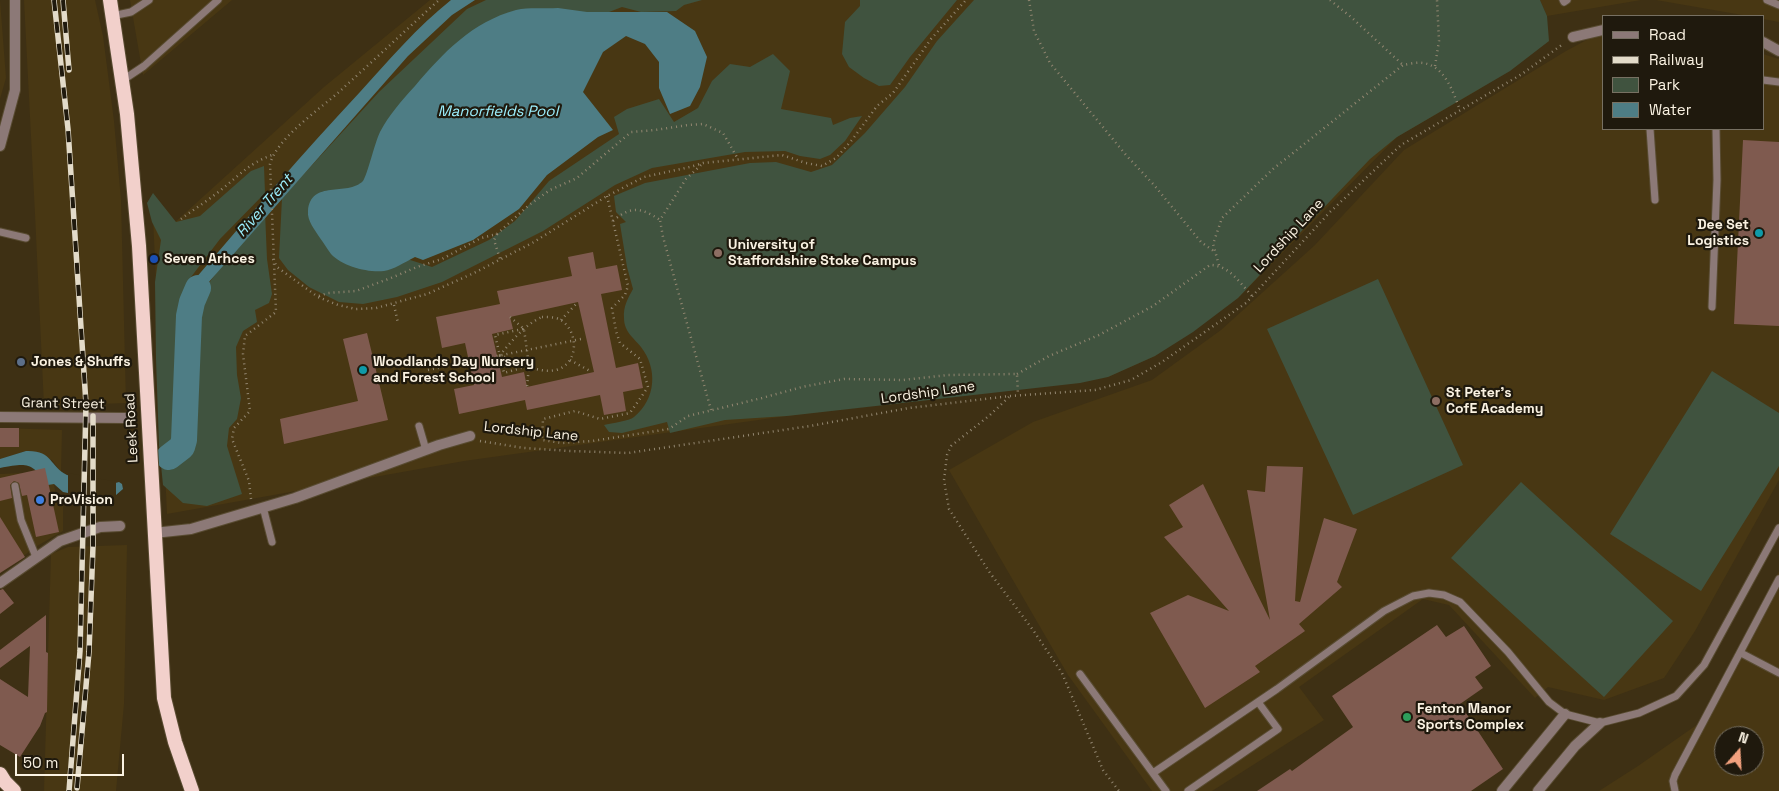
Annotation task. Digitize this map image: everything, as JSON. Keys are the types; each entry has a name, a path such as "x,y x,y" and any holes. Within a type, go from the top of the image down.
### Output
{"highway":[{"name":"Leek Road","path":"110,0 123,80 139,246 164,698 174,742 192,791"}],"street":[{"path":"0,146 15,90 16,0"},
{"path":"1572,37 1602,30"},
{"path":"1764,43 1779,51"},
{"name":"Grant Street","path":"0,417 126,418"},
{"name":"Lordship Lane","path":"154,533 191,529 295,498 470,436"},
{"path":"0,583 60,541 100,527 120,526"},
{"path":"1502,791 1565,714"},
{"path":"1538,791 1576,746 1600,724"}],"lane":[{"path":"112,16 131,12 149,0"},
{"path":"123,80 144,66 218,0"},
{"path":"1563,0 1564,2 1567,0"},
{"path":"1767,0 1779,5"},
{"path":"1764,80 1779,82"},
{"path":"1650,130 1655,200"},
{"path":"1712,307 1717,180 1716,130"},
{"path":"0,232 26,238"},
{"path":"419,426 426,450"},
{"path":"14,486 21,520 36,557"},
{"path":"258,509 272,542"},
{"path":"1153,773 1258,702 1384,611 1414,596 1429,593 1444,595 1460,602 1508,652 1549,702 1565,714 1600,724 1639,713 1676,696 1704,665 1779,528"},
{"path":"1675,791 1673,781 1675,775 1779,579"},
{"path":"1741,653 1779,673"},
{"path":"1080,674 1166,791"},
{"path":"1188,791 1278,729 1258,702"}],"path":[{"path":"258,509 232,439 234,428 250,411 243,354 244,336 276,312 270,164 272,155 310,116 439,0"},
{"path":"273,259 277,267 318,296 338,305 356,309 394,305 426,294 500,260 534,242 607,196 644,177 703,163 782,155 806,164 822,166 836,158 877,106 893,93 931,38 966,0"},
{"path":"1029,0 1034,31 1050,63 1201,242 1216,252"},
{"path":"1330,0 1403,66"},
{"path":"1434,66 1439,41 1437,0"},
{"name":"Lordship Lane","path":"470,436 483,442 524,448 628,453 810,426 909,408 1010,396 1095,390 1131,380 1162,362 1246,303 1330,212 1401,144 1522,74 1572,37"},
{"path":"1220,265 1213,244 1222,218 1273,168 1403,66 1421,62 1434,66 1446,81 1460,110"},
{"path":"318,296 328,293 356,291 442,259 481,238 496,234 529,205 550,190 576,178 632,132 703,124 723,133 738,159"},
{"path":"181,219 222,189 245,168 256,161 272,155"},
{"path":"703,163 686,179 660,220 663,237 711,410"},
{"path":"607,196 628,286 625,295 612,308 616,331 620,343 640,359 648,387 630,413 600,419 576,411 543,419 542,440 562,443 669,429 688,416 802,387 844,379 903,380 948,375 1017,374 1049,356 1099,335 1153,306 1210,265 1220,265 1230,272 1252,296"},
{"path":"613,222 623,212 633,210 647,211 660,220"},
{"path":"496,234 494,240 500,260"},
{"path":"561,320 577,303"},
{"path":"394,305 398,323"},
{"path":"510,317 524,329 530,366 527,387"},
{"path":"542,317 552,317 561,320 570,331 574,340 574,351 570,360 555,370 543,370 500,355 532,321 542,317"},
{"path":"524,329 495,335 504,373 530,366"},
{"path":"428,370 581,339"},
{"path":"570,360 590,371"},
{"path":"1017,374 1018,396"},
{"path":"1010,396 990,415 951,446 947,455 944,480 949,509 990,573 1033,630 1062,673 1103,770 1119,791"}],"shaded area":[{"path":"0,0 6,78 0,99"},
{"path":"24,0 95,0 103,36 114,121 121,200 126,403 44,406"},
{"path":"130,0 232,0 143,75"},
{"name":"University of Staffordshire Stoke Campus","path":"430,0 1533,0 1549,41 1478,90 1397,137 1238,298 1155,356 1108,377 787,416 464,461 167,514 152,197 173,224 324,87"},
{"path":"1540,0 1641,0 1547,16"},
{"path":"1656,0 1779,0 1779,22 1764,19 1764,15 1742,15"},
{"name":"St Peter's CofE Academy","path":"1602,34 1602,130 1764,130 1764,54 1779,59 1779,480 1695,631 1664,678 1604,700 1548,687 1535,698 1449,605 1423,599 1299,687 1324,720 1212,791 1152,791 1068,675 949,470 1033,422 1152,380 1221,330 1315,245 1404,150 1566,51 1594,36"},
{"path":"0,428 62,430 61,472 52,460 26,451 0,459"},
{"path":"23,473 54,484 56,497 63,500 63,531 37,546 0,573 0,474"},
{"path":"127,545 124,704 116,791 44,791 51,554 68,547"},
{"path":"1779,571 1779,791 1599,791 1698,724"}],"green space":[{"path":"486,0 702,0 684,5 676,11 641,12 622,7 604,14 373,248 432,267 489,240 515,221 549,181 619,134 614,117 627,109 659,99 674,122 698,108 712,81 730,64 750,67 773,54 790,71 781,109 831,118 833,125 850,118 862,116 845,141 830,155 820,159 800,156 785,151 745,152 652,168 615,185 543,231 442,282 397,297 363,304 339,302 309,287 288,270 279,258 282,198 379,92 467,9"},
{"path":"860,0 957,0 910,57 890,85 879,86 849,67 842,54 845,22 860,6"},
{"path":"974,0 1540,0 1547,16 1549,41 1510,71 1397,137 1370,159 1238,298 1193,332 1155,356 1108,377 1080,383 787,416 725,420 670,433 667,422 622,433 609,432 604,425 632,418 641,410 647,402 652,383 650,365 646,356 624,323 625,306 633,289 627,267 620,224 626,222 616,212 614,196 645,183 750,163 776,162 811,172 832,165 865,133 905,87 937,41"},
{"path":"264,166 265,193 220,239 191,277 185,342 183,411 175,444 170,450 169,457 177,460 187,454 191,443 195,345 199,305 204,290 265,212 267,259 272,294 269,303 255,310 257,322 243,331 236,347 237,375 241,398 237,419 229,428 227,446 242,494 207,506 183,503 163,485 159,445 155,282 161,240 152,222 147,203 153,193 176,222 200,216 251,171"},
{"path":"1378,279 1463,465 1353,515 1267,329"},
{"path":"1712,371 1779,413 1779,466 1701,591 1610,534"},
{"path":"1521,482 1673,621 1604,697 1451,558"}],"water":[{"path":"451,0 475,0 452,15 408,56 208,283 199,303 197,318 181,325 185,301 195,279 297,161 393,56 427,21"},
{"name":"Manorfields Pool","path":"558,8 587,12 667,12 695,31 707,57 700,87 690,106 670,114 659,88 659,62 645,44 626,36 603,52 583,92 613,130 598,137 547,175 519,209 473,240 423,260 415,257 388,270 371,271 356,268 342,262 331,254 310,222 308,211 311,201 316,195 323,192 356,186 363,181 378,137 384,126 401,102 436,62 472,31 500,15 521,9"},
{"path":"26,451 41,453 67,475 112,484 119,482 122,484 123,489 116,495 68,493 63,492 54,484 48,485 33,468 28,466 17,465 0,468 0,459"}],"pier":[{"path":"68,473 112,481 116,480 116,497 68,495"}],"building":[{"name":"Dee Set Logistics","path":"1743,140 1779,142 1779,326 1734,324"},
{"path":"593,252 596,269 617,265 622,290 601,294 616,368 638,363 643,388 623,392 626,411 604,415 600,395 527,410 525,400 459,414 454,389 474,385 465,343 442,348 436,317 500,304 497,291 572,276 568,257","holes":["578,302 594,372 527,387 524,372 502,377 492,334 513,329 510,317"]},
{"name":"Woodlands Day Nursery and Forest School","path":"367,333 388,420 284,444 280,419 358,401 343,339"},
{"path":"0,428 19,428 19,447 0,447"},
{"path":"1267,466 1303,467 1295,601 1300,602 1324,518 1357,529 1337,582 1342,587 1299,624 1305,631 1255,666 1260,672 1205,708 1150,613 1188,595 1229,611 1164,537 1183,527 1169,505 1203,484 1270,620 1247,490 1265,492"},
{"name":"ProVision","path":"45,468 59,532 36,537 27,495 22,496 19,483 14,481 10,485 12,498 0,501 0,478"},
{"path":"0,517 25,557 0,573"},
{"path":"3,589 14,603 0,614 0,590"},
{"path":"46,615 46,652 48,653 47,712 20,757 0,745 0,679 28,697 30,646 0,668 0,650"},
{"name":"Fenton Manor Sports Complex","path":"1437,625 1446,637 1464,626 1491,666 1475,677 1483,688 1460,704 1503,769 1471,791 1257,791 1290,769 1292,771 1353,727 1332,696"}],"waterway":[{"name":"River Trent","path":"169,457 182,447 184,440 189,316 198,288"}],"railway":[{"path":"54,0 68,129 86,404 80,651 69,791"},
{"path":"63,0 69,70"},
{"path":"77,788 89,652 93,546 93,416"}],"place":[{"name":"Dee Set Logistics","path":"1759,233"},
{"name":"University of Staffordshire Stoke Campus","path":"718,253"},
{"name":"Seven Arhces","path":"154,259"},
{"name":"Jones & Shuffs","path":"21,362"},
{"name":"Woodlands Day Nursery and Forest School","path":"363,370"},
{"name":"St Peter's CofE Academy","path":"1436,401"},
{"name":"ProVision","path":"40,500"},
{"name":"Fenton Manor Sports Complex","path":"1407,717"}]}
